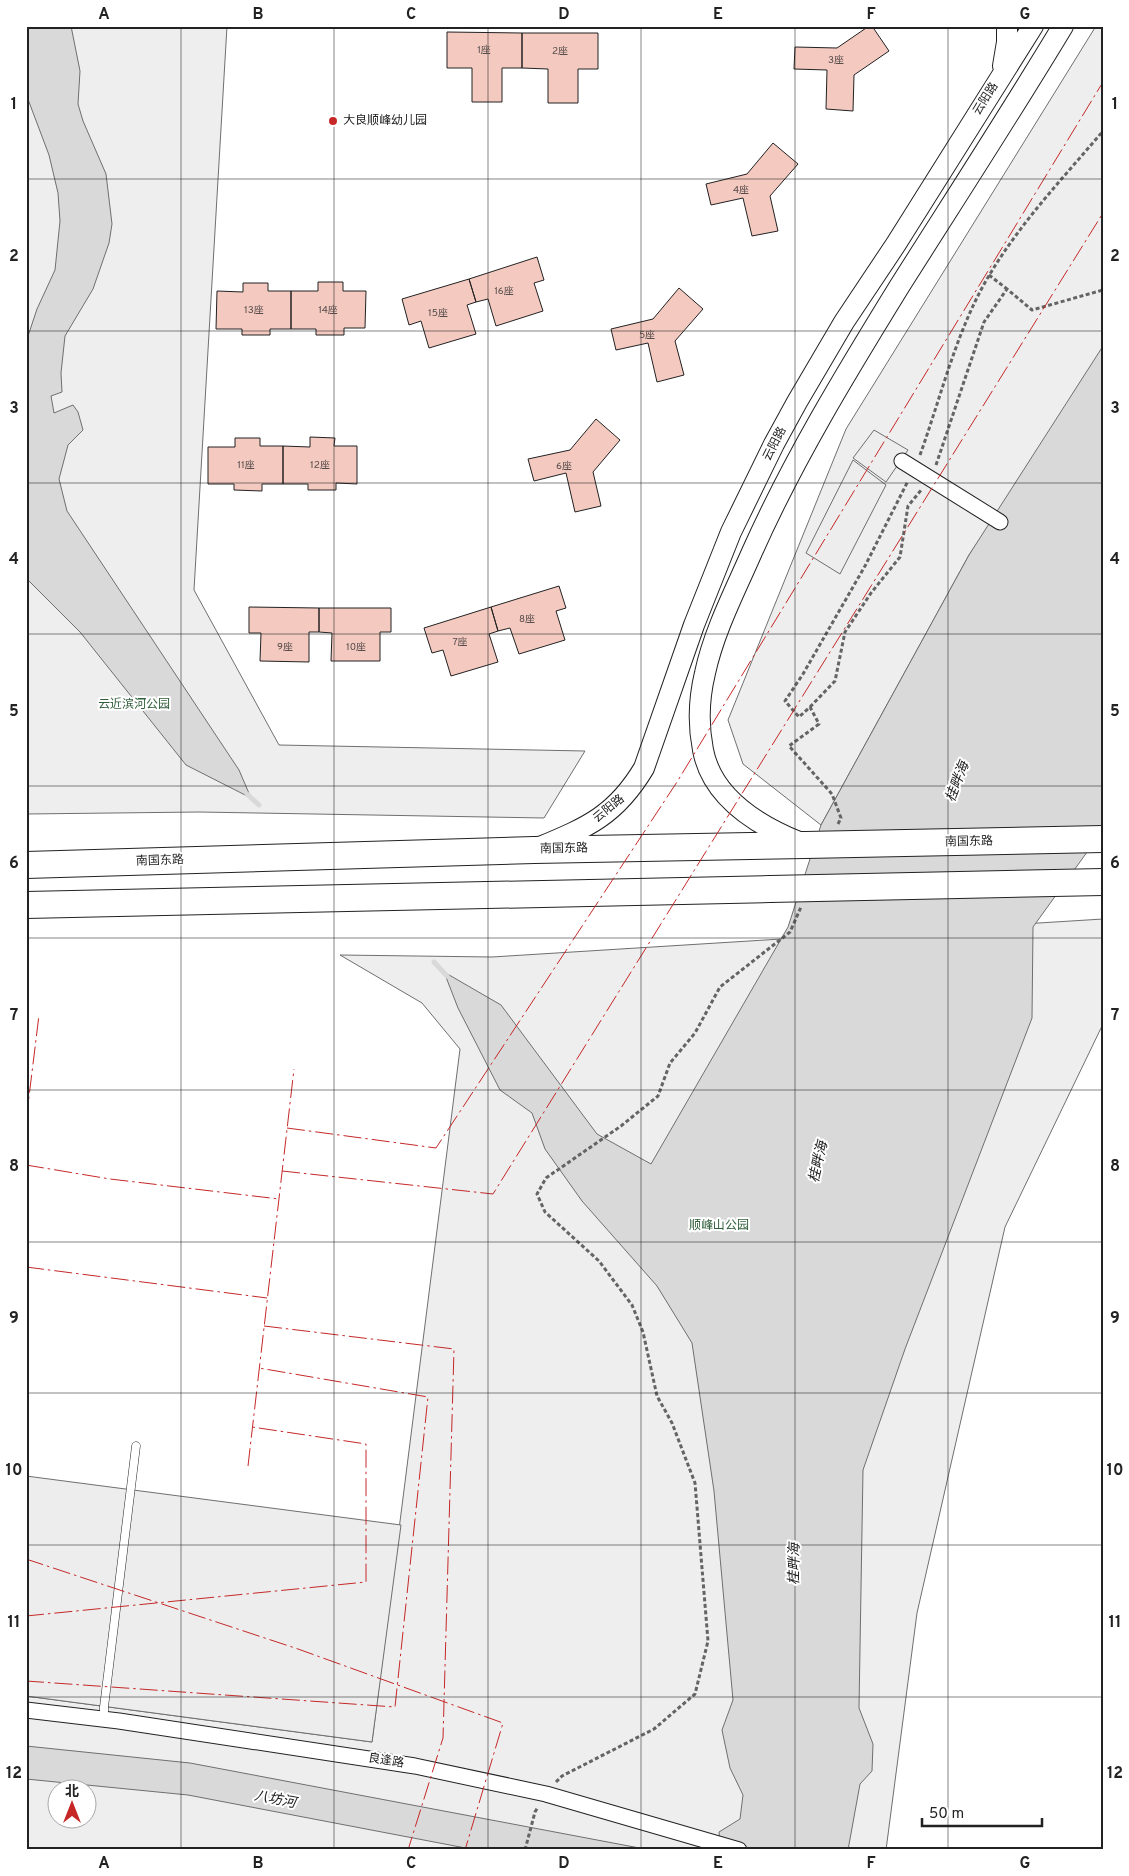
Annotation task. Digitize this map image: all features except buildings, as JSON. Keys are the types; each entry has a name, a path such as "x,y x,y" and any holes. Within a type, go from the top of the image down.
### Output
{"highway":[{"name":"南国东路","path":"26,865 534,850 1103,839"},
{"path":"26,905 1103,882"}],"main road":[{"path":"1002,74 1007,42 1007,26"},
{"name":"云阳路","path":"534,850 598,819 621,802 634,786 654,743 664,708 731,532 797,402 844,322 896,244 1033,26"},
{"path":"805,845 770,830 733,804 712,776 703,752 700,727 700,698 705,673 728,609 766,522 820,420 868,338 1063,26"},
{"path":"731,532 731,552 738,555 766,522"}],"street":[{"path":"908,465 1000,522"},
{"name":"良逢路","path":"26,1710 415,1766 546,1794 736,1849"}],"lane":[{"path":"104,1720 104,1707 136,1446"}],"path":[{"path":"784,702 803,674 865,566 890,518 900,494 908,465 966,322 989,275 1025,223 1103,131"},
{"path":"989,275 1007,289"},
{"path":"525,1850 535,1812 546,1794 562,1776 654,1729 694,1694 708,1641 694,1483 672,1424 657,1396 643,1332 632,1305 599,1261 545,1212 536,1194 546,1178 621,1126 658,1096 670,1063 684,1045"}],"green space":[{"name":"云近滨河公园","path":"26,26 227,26 194,590 279,745 585,751 544,818 199,812 26,814"},
{"path":"1096,26 1103,26 1103,358 969,555 821,825 743,764 728,720 846,429"},
{"name":"顺峰山公园","path":"1103,919 1103,1024 1005,1227 917,1613 886,1850 26,1850 26,1696 372,1742 460,1049 422,1003 340,955 492,957"}],"shaded area":[{"path":"874,430 908,450 886,482 853,458"},
{"path":"853,460 886,485 840,574 806,553"},
{"path":"26,1476 401,1525 372,1742 26,1696"}],"water":[{"path":"26,26 71,26 80,71 78,104 83,121 106,174 112,224 109,243 93,289 65,336 61,373 62,392 51,396 54,413 73,405 78,412 83,430 68,445 59,479 67,511 239,770 251,798 186,765 80,632 26,578 26,342 37,309 55,270 60,221 58,193 49,155 26,94"},
{"name":"桂畔海","path":"1103,346 1103,830 1033,927 1032,1018 905,1349 863,1470 859,1708 873,1744 872,1771 860,1784 848,1850 721,1850 719,1832 740,1819 743,1795 730,1768 722,1730 733,1700 714,1491 692,1343 657,1286 582,1201 545,1149 532,1113 500,1090 458,1008 444,972 501,1005 597,1134 651,1164 788,927 821,825 969,555"},
{"name":"八坊河","path":"26,1746 190,1763 650,1850 476,1850 188,1795 98,1786 98,1778 48,1778 48,1781 26,1779"}],"waterway":[{"path":"247,794 259,805"},
{"path":"434,962 447,976"}],"power":[{"path":"287,1128 436,1148 677,782 1103,82"},
{"path":"282,1171 493,1194 1103,213"},
{"path":"26,1121 39,1015"},
{"path":"248,1466 294,1069"},
{"path":"26,1165 110,1179 279,1199"},
{"path":"26,1267 267,1298"},
{"path":"264,1326 454,1349 443,1738 408,1850"},
{"path":"26,1681 395,1707 428,1397 259,1368"},
{"path":"26,1616 366,1582 366,1444 252,1427"},
{"path":"26,1559 298,1649 503,1723 465,1850"}],"place":[{"name":"大良顺峰幼儿园","path":"333,121"}]}
